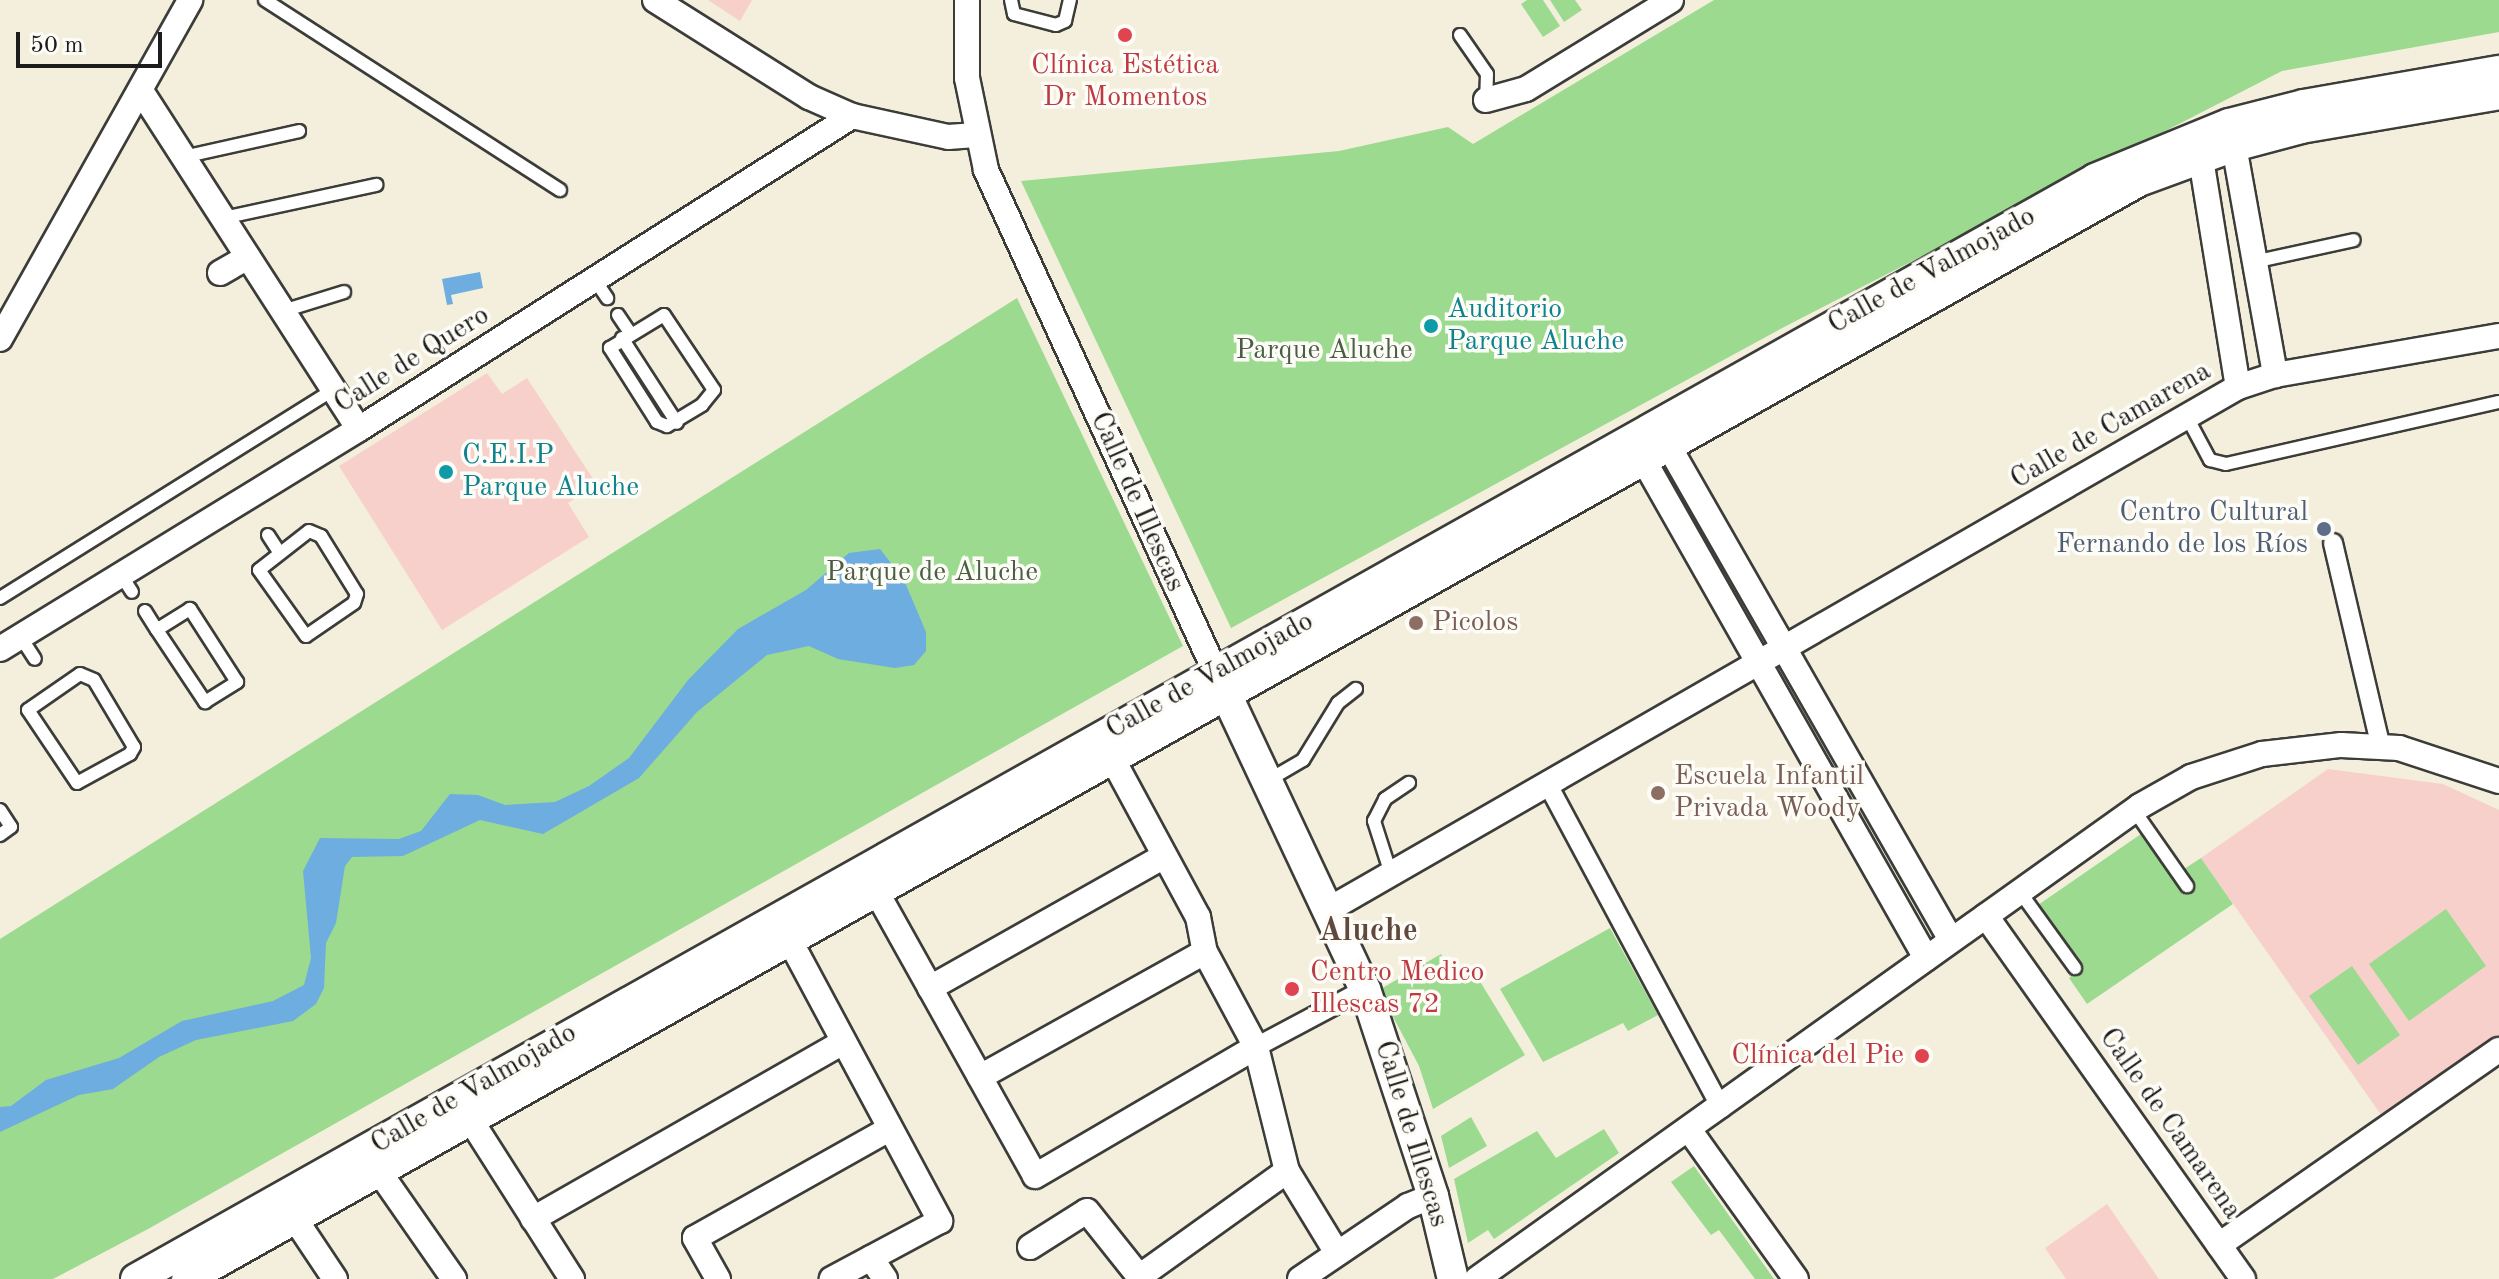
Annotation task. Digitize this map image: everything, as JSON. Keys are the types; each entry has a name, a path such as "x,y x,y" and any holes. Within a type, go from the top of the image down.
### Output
{"street":[{"path":"655,0 809,97 852,116 948,137 976,135"},
{"name":"Calle de Illescas","path":"967,0 966,72 976,135 994,190 1220,683 1365,989 1433,1196 1453,1279"},
{"path":"1486,100 1526,89 1671,0"},
{"path":"0,339 141,91 182,3"},
{"name":"Calle de Valmojado","path":"1652,445 2095,179 2231,135 2304,105 2499,71"},
{"path":"141,91 359,429"},
{"name":"Calle de Valmojado","path":"185,1274 783,928 1220,683 2139,181 2201,159 2231,135 2301,128 2499,94"},
{"name":"Calle de Quero","path":"10,643 127,584 250,507 359,429 601,289 852,116"},
{"path":"2231,135 2275,375"},
{"path":"2201,159 2238,387"},
{"path":"220,273 248,257"},
{"name":"Calle de Camarena","path":"1758,661 2238,387 2275,375 2499,336"},
{"path":"1652,445 1781,646 1951,940"},
{"path":"1652,445 1758,661 1926,958"},
{"path":"2333,543 2381,747"},
{"path":"1328,910 1758,661"},
{"name":"Calle de Valmojado","path":"136,1279 185,1274 295,1219 470,1119 783,928 876,891 1112,758 1220,683"},
{"path":"1477,1279 1690,1131 2134,810 2191,777 2262,754 2341,745 2381,747 2453,762 2499,781"},
{"path":"1112,758 1198,917 1205,952 1256,1047 1287,1171 1337,1253"},
{"path":"1547,783 1721,1108"},
{"path":"930,988 1164,856"},
{"path":"876,891 1035,1176 1256,1047 1365,989"},
{"name":"Calle de Camarena","path":"1986,916 2219,1245 2499,1050"},
{"path":"783,928 940,1221 832,1279"},
{"path":"980,1077 1205,952"},
{"path":"533,1219 842,1043"},
{"name":"Calle de Valmojado","path":"470,1119 572,1279"},
{"path":"718,1279 695,1238 889,1129"},
{"path":"1690,1131 1796,1279"},
{"name":"Calle de Valmojado","path":"378,1170 454,1279"},
{"path":"1030,1247 1087,1211 1140,1278 1287,1171"},
{"path":"1300,1279 1408,1206 1433,1196"},
{"path":"295,1219 335,1279"},
{"path":"2219,1245 2243,1279"},
{"path":"871,1258 885,1279"}],"lane":[{"path":"265,0 560,190"},
{"path":"1011,0 1014,14 1056,25 1065,21 1070,0"},
{"path":"1460,35 1487,74 1486,100"},
{"path":"183,157 299,131"},
{"path":"223,218 376,185"},
{"path":"2253,262 2354,240"},
{"path":"283,311 344,292"},
{"path":"618,315 626,336"},
{"path":"656,316 670,319 712,382 713,394 677,423 667,426 657,422 611,353 626,336 656,316"},
{"path":"0,598 333,390"},
{"path":"2187,417 2210,460 2226,464 2499,402"},
{"path":"316,532 357,599 311,633 301,634 259,570 279,552 316,532"},
{"path":"268,535 279,552"},
{"path":"145,611 157,630 205,702 237,682 190,609 157,630"},
{"path":"10,643 35,659"},
{"path":"80,674 94,680 134,747 130,754 82,782 72,781 28,710 55,690 80,674"},
{"path":"47,678 55,690"},
{"path":"1267,781 1297,766 1338,703 1356,689"},
{"path":"1391,874 1374,821 1385,799 1409,783"},
{"path":"0,810 11,827 0,835"},
{"path":"2134,810 2187,886"},
{"path":"2020,892 2075,968"}],"shaded area":[{"path":"708,0 752,0 740,21"},
{"path":"487,373 502,394 527,378 597,485 568,503 589,537 442,630 339,466"},
{"path":"2328,769 2443,784 2499,810 2499,1037 2384,1119 2201,858"},
{"path":"2107,1204 2159,1279 2066,1279 2045,1248"}],"green space":[{"path":"1527,0 1543,0 1560,26 1543,37 1521,4"},
{"path":"1550,0 1575,0 1582,10 1564,22"},
{"name":"Parque Aluche","path":"1714,0 2499,0 2499,32 2282,71 1786,326 1231,628 1021,181 1339,151 1448,127 1473,144"},
{"name":"Parque de Aluche","path":"1017,298 1183,646 148,1229 53,1279 0,1279 0,939"},
{"path":"2141,834 2183,891 2194,883 2184,869 2201,858 2233,904 2087,1004 2069,978 2083,967 2038,905"},
{"path":"2446,909 2486,966 2409,1021 2369,964"},
{"path":"1610,928 1658,1015 1628,1031 1623,1023 1543,1062 1500,989"},
{"path":"1441,954 1455,979 1473,970 1525,1055 1433,1109 1419,1066 1379,990"},
{"path":"2352,966 2400,1035 2358,1065 2309,996"},
{"path":"1471,1117 1487,1146 1449,1168 1441,1136"},
{"path":"1604,1129 1619,1153 1494,1239 1488,1230 1468,1243 1454,1179 1537,1131 1556,1158"},
{"path":"1694,1166 1774,1279 1755,1279 1719,1230 1711,1235 1671,1182"}],"water":[{"path":"480,272 483,288 451,295 453,304 447,305 442,279"},
{"path":"880,549 904,580 926,632 926,651 914,665 895,668 838,659 809,646 767,655 697,712 639,778 543,834 480,820 403,856 352,857 345,866 336,923 326,943 324,988 316,1004 293,1021 196,1040 159,1057 113,1089 79,1095 0,1132 0,1107 11,1106 46,1080 119,1058 182,1021 273,1001 304,985 311,958 303,871 320,838 399,839 421,831 450,794 478,795 505,805 555,802 589,786 629,758 688,680 738,629 806,590 849,553"}],"place":[{"name":"Clínica Estética Dr Momentos","path":"1125,35"},
{"name":"Auditorio Parque Aluche","path":"1431,326"},
{"name":"C.E.I.P Parque Aluche","path":"446,472"},
{"name":"Centro Cultural Fernando de los Ríos","path":"2324,529"},
{"name":"Picolos","path":"1416,623"},
{"name":"Escuela Infantil Privada Woody","path":"1658,793"},
{"name":"Centro Medico Illescas 72","path":"1292,989"},
{"name":"Clínica del Pie","path":"1922,1056"}],"district":[{"name":"Aluche","path":"1368,932"}]}
